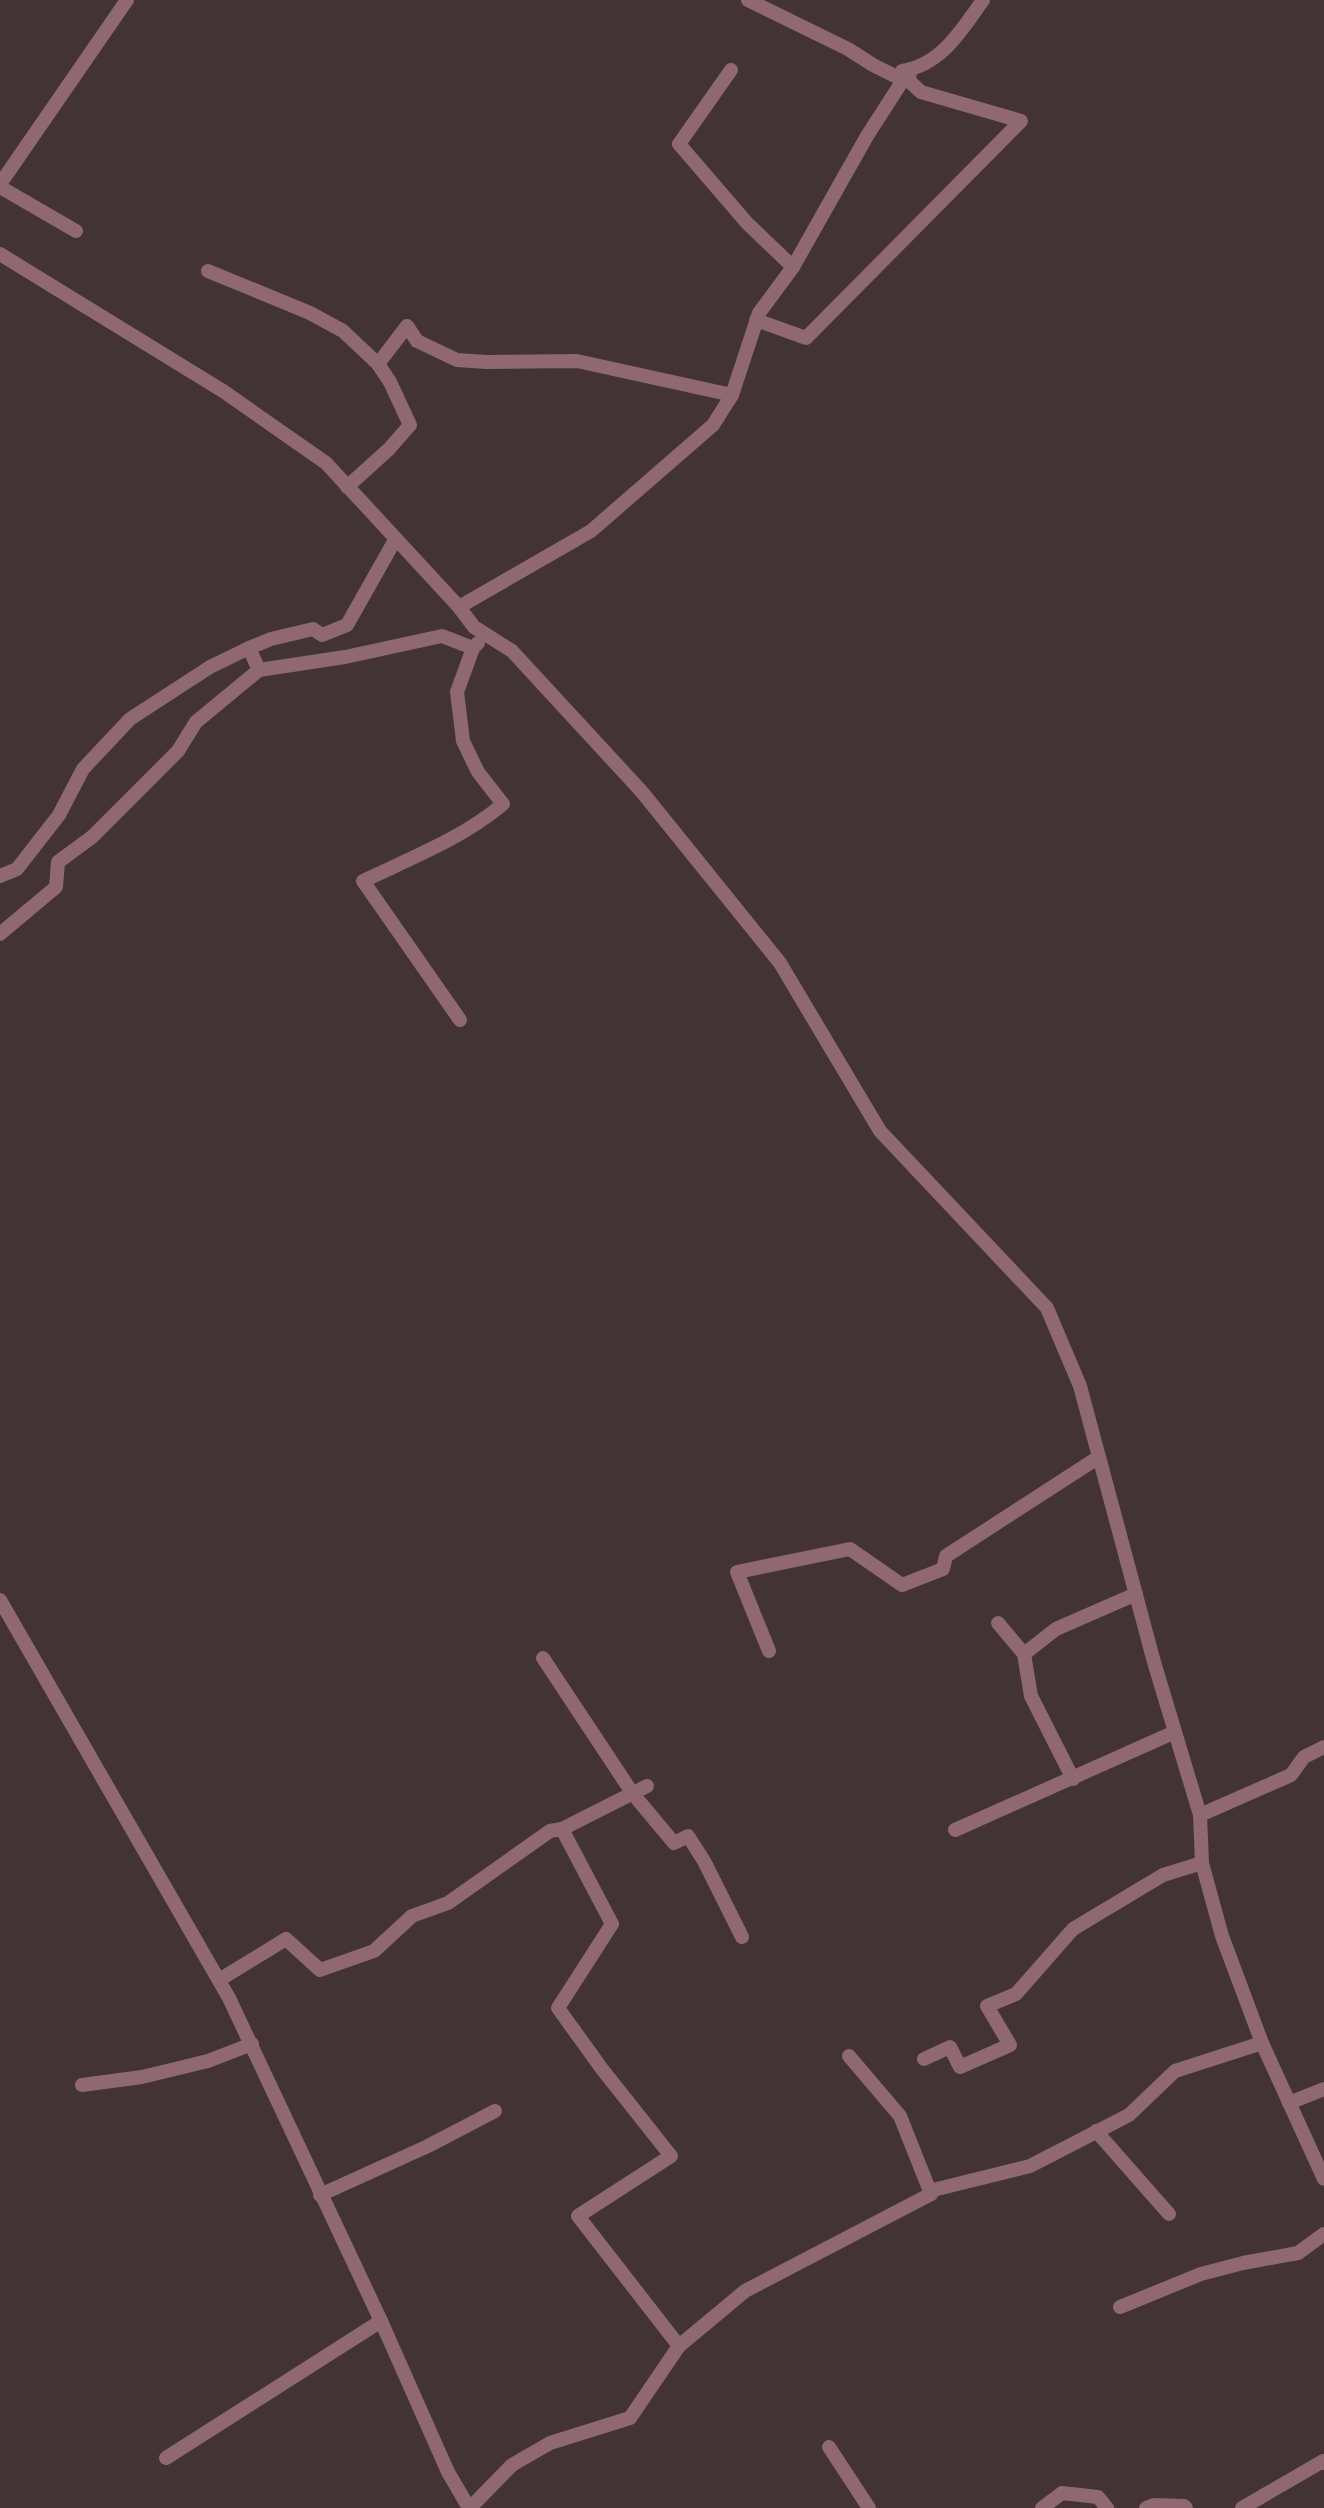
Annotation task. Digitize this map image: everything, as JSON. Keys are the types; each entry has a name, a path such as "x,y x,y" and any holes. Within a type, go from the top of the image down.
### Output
{"street":[{"path":"76,232 1,180 127,0"},
{"path":"748,0 848,49 873,65 906,75 921,92 1021,121 806,338 756,320"},
{"path":"459,607 591,531 713,425 732,395 759,313 793,267 867,136 906,75 920,68 955,40 983,0"},
{"path":"731,70 679,144 747,223 793,267"},
{"path":"0,254 223,391 326,463 480,631 512,651 642,792 780,963 880,1131 1046,1308 1080,1386 1136,1594 1200,1815 1202,1863 1222,1936 1262,2043 1324,2179"},
{"path":"208,271 310,313 343,331 378,364 390,382 410,425 389,449 347,487"},
{"path":"378,364 407,326 417,341 457,360 577,361 732,395"},
{"path":"0,876 17,869 59,815 83,769 130,719 210,667 249,648 271,639 313,629 322,635 347,625 395,540"},
{"path":"460,1020 363,881 458,835 484,820 503,804 478,772 463,741 457,692 480,631"},
{"path":"0,934 56,887 58,862 92,837 177,751 196,722 259,670 345,657 442,636 473,648"},
{"path":"249,648 259,670"},
{"path":"769,1651 737,1572 850,1549 902,1585 943,1569 946,1556 1099,1457"},
{"path":"1024,1654 1056,1629 1136,1594"},
{"path":"0,1600 219,1980 252,2044 320,2195 381,2321 448,2472 469,2508 512,2465 550,2443 630,2418 679,2346 745,2291 933,2190 1030,2165 1129,2115 1175,2071 1262,2043"},
{"path":"998,1623 1024,1654 1031,1696 1073,1779"},
{"path":"543,1658 633,1794 674,1843 688,1836 704,1861 742,1937"},
{"path":"955,1830 1175,1732"},
{"path":"1200,1815 1291,1775 1304,1757 1324,1747"},
{"path":"219,1980 286,1939 320,1970 374,1951 412,1916 448,1903 550,1832 562,1829 647,1786"},
{"path":"562,1829 612,1924 558,2008 671,2156 578,2216 679,2346"},
{"path":"924,2059 950,2047 960,2067 1010,2045 987,2006 1016,1994 1073,1929 1163,1875 1202,1863"},
{"path":"82,2085 142,2077 208,2061 252,2044"},
{"path":"849,2056 900,2116 930,2193"},
{"path":"1289,2103 1324,2090"},
{"path":"320,2195 428,2146 495,2111"},
{"path":"1096,2131 1169,2214"},
{"path":"1120,2307 1201,2274 1298,2253 1324,2234"},
{"path":"166,2458 381,2321"},
{"path":"830,2447 869,2508"},
{"path":"1242,2508 1254,2504 1324,2463"},
{"path":"1042,2508 1062,2493 1098,2497 1107,2508"},
{"path":"1146,2508 1154,2505 1186,2508"}]}
